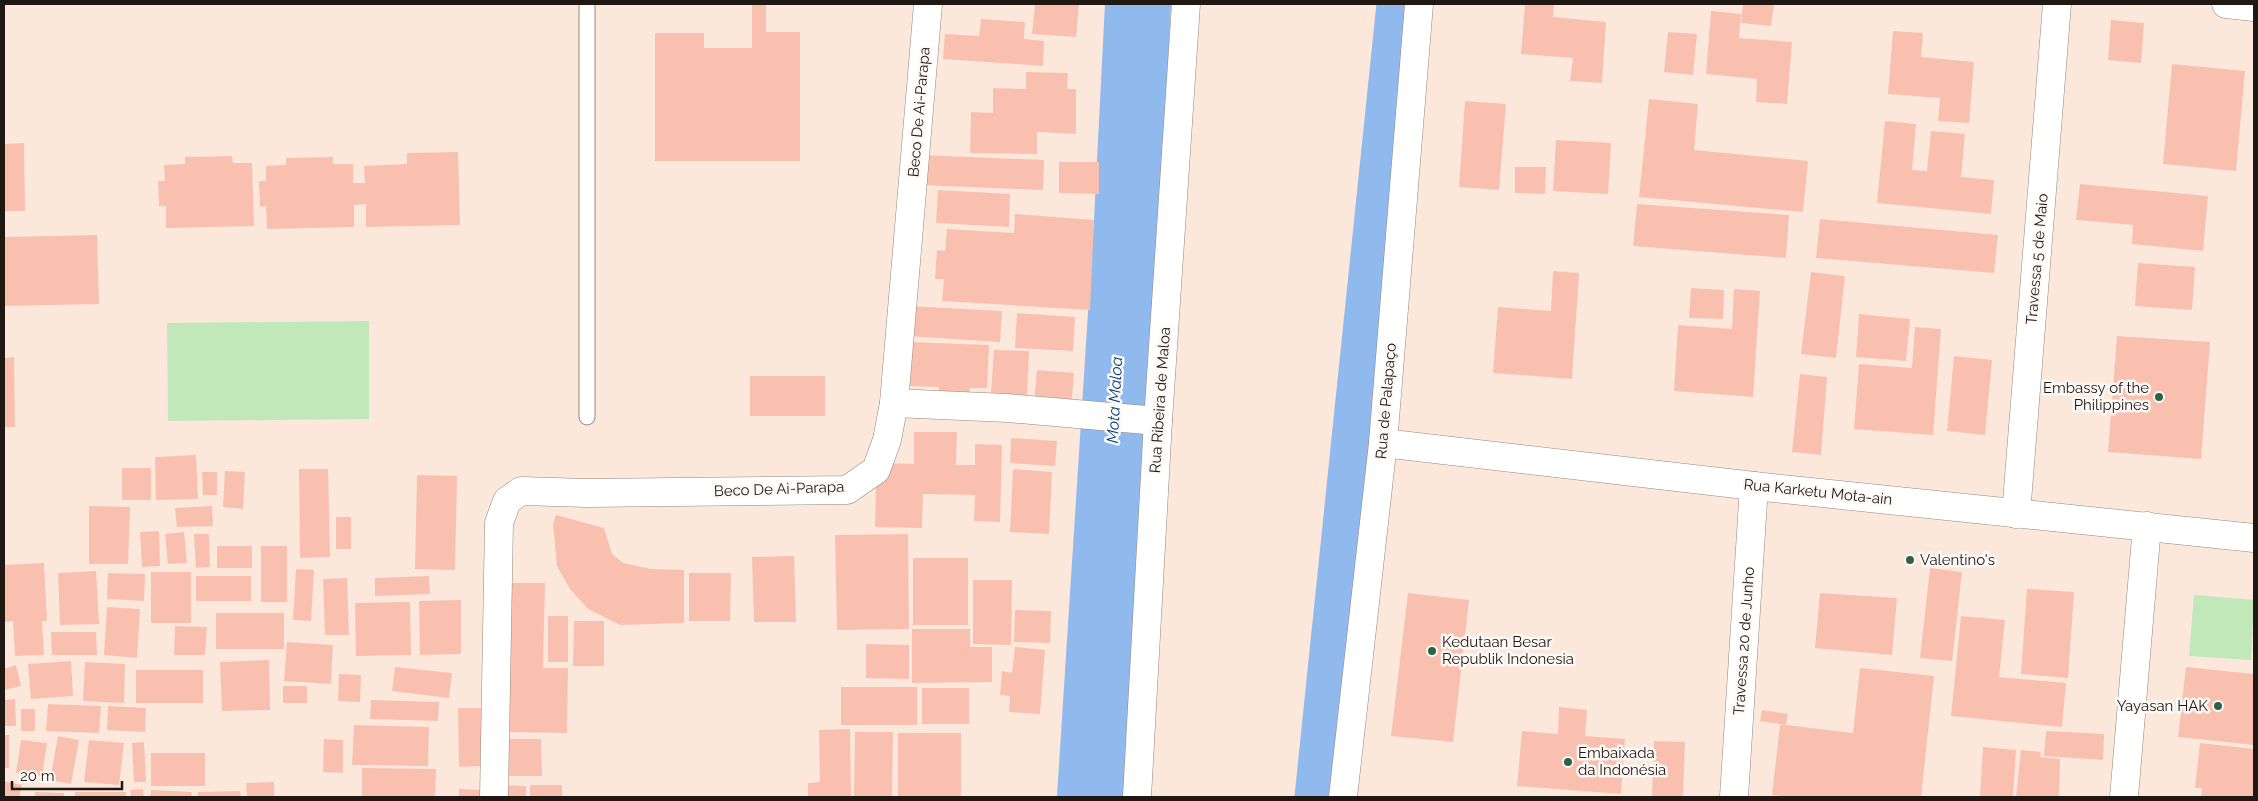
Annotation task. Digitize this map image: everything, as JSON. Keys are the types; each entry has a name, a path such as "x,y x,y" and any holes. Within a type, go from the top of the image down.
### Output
{"street":[{"name":"Beco De Ai-Parapa","path":"494,797 499,523 507,501 521,491 587,493 847,490 876,470 887,440 894,403 928,4"},
{"name":"Rua Ribeira de Maloa","path":"1137,797 1158,421 1186,4"},
{"name":"Rua de Palapaço","path":"1343,797 1383,443 1419,4"},
{"name":"Travessa 5 de Maio","path":"2016,514 2057,4"},
{"path":"2226,4 2254,7"},
{"path":"894,403 1007,408 1158,421"},
{"name":"Rua Karketu Mota-ain","path":"1383,443 1754,486 2254,538"},
{"name":"Travessa 20 de Junho","path":"1734,797 1754,486"},
{"path":"2124,797 2146,526"}],"lane":[{"path":"587,4 587,417"}],"green space":[{"path":"369,321 369,419 168,421 167,323"},
{"path":"2194,595 2254,600 2251,660 2189,656"}],"building":[{"path":"752,4 766,4 766,32 800,32 800,161 655,161 655,33 704,33 704,48 752,48"},
{"path":"1035,4 1079,4 1076,37 1032,34"},
{"path":"1525,4 1554,4 1553,17 1606,22 1602,83 1570,81 1573,58 1521,54"},
{"path":"1743,4 1774,4 1771,26 1741,23"},
{"path":"1711,11 1741,14 1739,38 1792,42 1787,104 1756,102 1757,79 1706,74"},
{"path":"981,19 1025,22 1024,39 1044,41 1043,66 943,59 945,34 979,36"},
{"path":"2111,20 2144,23 2141,63 2108,60"},
{"path":"1893,31 1923,33 1921,57 1974,62 1969,123 1938,121 1940,98 1888,94"},
{"path":"1668,32 1697,34 1693,75 1664,72"},
{"path":"2172,64 2245,71 2236,171 2163,164"},
{"path":"1026,72 1068,73 1067,89 1076,89 1076,134 1037,132 1037,154 970,153 971,112 993,113 993,88 1026,89"},
{"path":"1649,99 1698,104 1694,150 1808,161 1803,212 1639,197"},
{"path":"1465,101 1506,104 1499,190 1459,187"},
{"path":"1885,121 1916,124 1912,170 1927,171 1931,131 1965,134 1961,177 1994,180 1991,214 1877,203"},
{"path":"1556,140 1611,143 1608,194 1553,191"},
{"path":"24,143 25,211 4,211 4,144"},
{"path":"458,152 460,225 366,227 366,204 354,205 354,227 267,229 266,206 260,207 259,181 266,181 266,166 286,165 286,158 333,157 333,164 353,164 353,183 365,183 364,166 407,164 407,153"},
{"path":"921,155 1044,160 1043,190 920,185"},
{"path":"232,156 233,163 252,163 254,226 166,228 166,206 159,206 158,181 165,181 164,165 185,164 185,157"},
{"path":"1059,162 1099,162 1099,194 1059,193"},
{"path":"1515,167 1546,167 1545,194 1515,193"},
{"path":"2080,184 2208,196 2203,251 2132,244 2133,225 2076,220"},
{"path":"938,190 1010,194 1009,227 936,223"},
{"path":"1637,204 1789,215 1786,258 1633,246"},
{"path":"1015,214 1094,220 1090,310 942,301 944,279 935,279 937,250 945,251 947,229 1014,233"},
{"path":"1820,219 1998,235 1994,273 1816,258"},
{"path":"97,235 99,304 4,306 4,237"},
{"path":"2138,263 2195,267 2192,310 2135,306"},
{"path":"1553,271 1579,273 1572,379 1493,373 1498,307 1551,311"},
{"path":"1811,272 1845,276 1836,358 1801,354"},
{"path":"1691,288 1724,290 1723,319 1689,318"},
{"path":"1734,289 1760,291 1753,397 1674,391 1678,325 1732,329"},
{"path":"909,306 1002,311 1000,342 908,336"},
{"path":"1017,313 1075,317 1073,351 1015,348"},
{"path":"1859,314 1910,319 1906,361 1856,357"},
{"path":"1915,327 1941,329 1933,435 1854,429 1859,364 1912,368"},
{"name":"Embassy of the Philippines","path":"2117,336 2210,342 2201,459 2108,452"},
{"path":"909,342 989,345 987,388 970,388 969,401 938,400 939,387 908,386"},
{"path":"994,350 1029,351 1027,395 991,393"},
{"path":"1954,356 1992,360 1985,435 1947,431"},
{"path":"14,357 15,427 4,427 4,358"},
{"path":"1037,370 1074,373 1071,408 1034,404"},
{"path":"1800,374 1827,377 1821,455 1792,452"},
{"path":"750,376 825,376 825,416 750,416"},
{"path":"914,432 957,432 956,465 975,465 975,444 1002,445 1000,522 974,521 975,495 923,494 922,528 875,527 876,483 879,463 914,464"},
{"path":"1011,438 1057,441 1055,466 1010,463"},
{"path":"196,455 198,499 156,500 155,457"},
{"path":"122,468 151,468 151,500 122,500"},
{"path":"299,469 328,469 330,557 300,558"},
{"path":"1013,469 1052,472 1049,534 1010,532"},
{"path":"225,471 245,472 243,509 223,507"},
{"path":"202,472 217,472 217,495 203,495"},
{"path":"417,475 457,476 455,570 415,569"},
{"path":"89,506 130,507 128,564 89,564"},
{"path":"212,506 213,526 177,527 175,508"},
{"path":"556,515 604,528 612,554 623,563 651,569 684,570 684,623 620,625 588,609 570,589 557,566 553,524"},
{"path":"336,517 351,517 351,549 336,549"},
{"path":"159,531 160,566 142,567 140,532"},
{"path":"184,532 187,563 168,564 165,534"},
{"path":"194,534 209,534 210,567 196,568"},
{"path":"908,534 909,629 837,630 835,535"},
{"path":"217,546 252,546 252,568 217,568"},
{"path":"261,546 287,546 287,602 261,602"},
{"path":"794,556 796,622 754,622 752,557"},
{"path":"913,558 968,558 968,625 913,625"},
{"path":"44,563 47,621 42,621 44,655 15,656 13,621 4,622 4,565"},
{"path":"1930,568 1962,572 1952,661 1920,658"},
{"path":"296,569 314,570 311,621 293,620"},
{"path":"96,571 99,624 60,625 58,573"},
{"path":"151,572 191,572 191,623 151,623"},
{"path":"108,573 145,574 144,601 107,599"},
{"path":"689,573 731,573 730,621 689,621"},
{"path":"196,576 251,576 251,601 196,601"},
{"path":"429,576 430,594 375,596 375,578"},
{"path":"347,578 349,635 325,635 323,579"},
{"path":"973,580 1012,580 1011,645 973,644"},
{"path":"502,583 545,583 543,668 568,668 567,733 500,732"},
{"path":"2027,589 2074,592 2068,678 2021,674"},
{"path":"1408,593 1469,600 1453,742 1391,736"},
{"path":"1820,593 1897,598 1892,655 1815,648"},
{"path":"461,600 461,654 420,655 419,601"},
{"path":"410,602 411,655 356,656 355,603"},
{"path":"107,607 140,609 137,658 104,655"},
{"path":"1015,610 1051,611 1050,643 1014,642"},
{"path":"216,613 284,613 284,649 216,649"},
{"path":"548,616 568,616 568,662 548,662"},
{"path":"1961,616 2005,620 1999,677 2066,683 2062,727 1951,716"},
{"path":"574,621 604,621 604,666 573,666"},
{"path":"175,626 207,627 205,655 174,655"},
{"path":"912,629 970,629 970,647 992,647 992,682 912,683"},
{"path":"51,632 96,632 97,655 52,655"},
{"path":"287,642 333,645 331,684 284,681"},
{"path":"866,644 909,645 909,679 866,678"},
{"path":"1015,647 1045,650 1040,714 1009,712 1010,696 1000,695 1002,671 1012,673"},
{"path":"269,660 270,710 222,711 220,662"},
{"path":"71,661 73,696 31,699 28,664"},
{"path":"85,662 125,664 124,703 83,701"},
{"path":"16,665 21,686 4,690 4,669"},
{"path":"395,667 452,673 449,698 392,691"},
{"name":"Yayasan HAK","path":"2186,667 2254,674 2254,745 2178,737"},
{"path":"1860,668 1934,676 1921,797 1792,797 1772,795 1780,725 1853,733"},
{"path":"136,670 203,670 203,703 136,703"},
{"path":"339,674 361,675 360,702 338,701"},
{"path":"283,686 307,686 307,703 283,703"},
{"path":"841,687 917,687 917,725 841,725"},
{"path":"922,688 969,688 969,724 922,724"},
{"path":"15,699 16,726 4,726 4,700"},
{"path":"371,700 439,702 438,721 370,719"},
{"path":"48,704 101,706 99,733 46,731"},
{"path":"108,706 146,708 145,732 107,730"},
{"path":"1559,707 1587,710 1585,736 1625,739 1621,794 1517,786 1522,731 1558,734"},
{"path":"458,708 486,708 482,766 459,767"},
{"path":"21,709 35,709 35,731 21,731"},
{"path":"1762,710 1788,714 1786,725 1760,721"},
{"path":"354,725 429,727 428,766 352,765"},
{"path":"850,729 851,797 808,797 808,783 820,782 819,730"},
{"path":"2046,731 2104,734 2103,760 2044,756"},
{"path":"855,732 893,732 892,797 854,797"},
{"path":"898,733 961,733 961,797 898,797"},
{"path":"4,735 9,735 9,768 4,768"},
{"path":"58,736 79,740 71,784 50,780"},
{"path":"324,739 343,740 343,773 323,772"},
{"path":"501,739 541,739 542,776 501,776"},
{"path":"21,740 47,743 42,776 16,773"},
{"path":"89,740 124,743 119,785 84,782"},
{"path":"1654,741 1685,742 1683,797 1652,797"},
{"path":"144,742 146,782 134,782 132,743"},
{"path":"2200,743 2254,749 2254,797 2201,797 2202,788 2195,788"},
{"path":"1983,747 2016,750 2013,797 1980,797"},
{"path":"2021,750 2041,752 2040,757 2060,759 2059,797 2016,797"},
{"path":"151,753 205,753 205,786 151,786"},
{"path":"362,768 436,769 435,797 362,797"},
{"path":"4,781 22,785 19,797 4,797"},
{"path":"274,782 274,797 247,797 246,783"},
{"path":"499,785 526,786 526,797 499,797"},
{"path":"530,785 562,785 562,797 530,797"},
{"path":"143,789 144,797 131,797 130,790"},
{"path":"459,789 481,790 481,797 459,797"},
{"path":"151,790 192,792 191,797 150,797"},
{"path":"240,791 241,797 198,797 198,792"},
{"path":"35,792 64,793 64,797 35,797"},
{"path":"75,792 126,792 126,797 75,797"}],"waterway":[{"name":"Mota Maloa","path":"1090,797 1127,220 1138,4"},
{"path":"1104,797 1151,4"},
{"path":"1314,797 1396,4"}],"place":[{"name":"Embassy of the Philippines","path":"2159,397"},
{"name":"Valentino's","path":"1910,560"},
{"name":"Kedutaan Besar Republik Indonesia","path":"1432,651"},
{"name":"Yayasan HAK","path":"2218,706"},
{"name":"Embaixada da Indonésia","path":"1568,762"}]}
